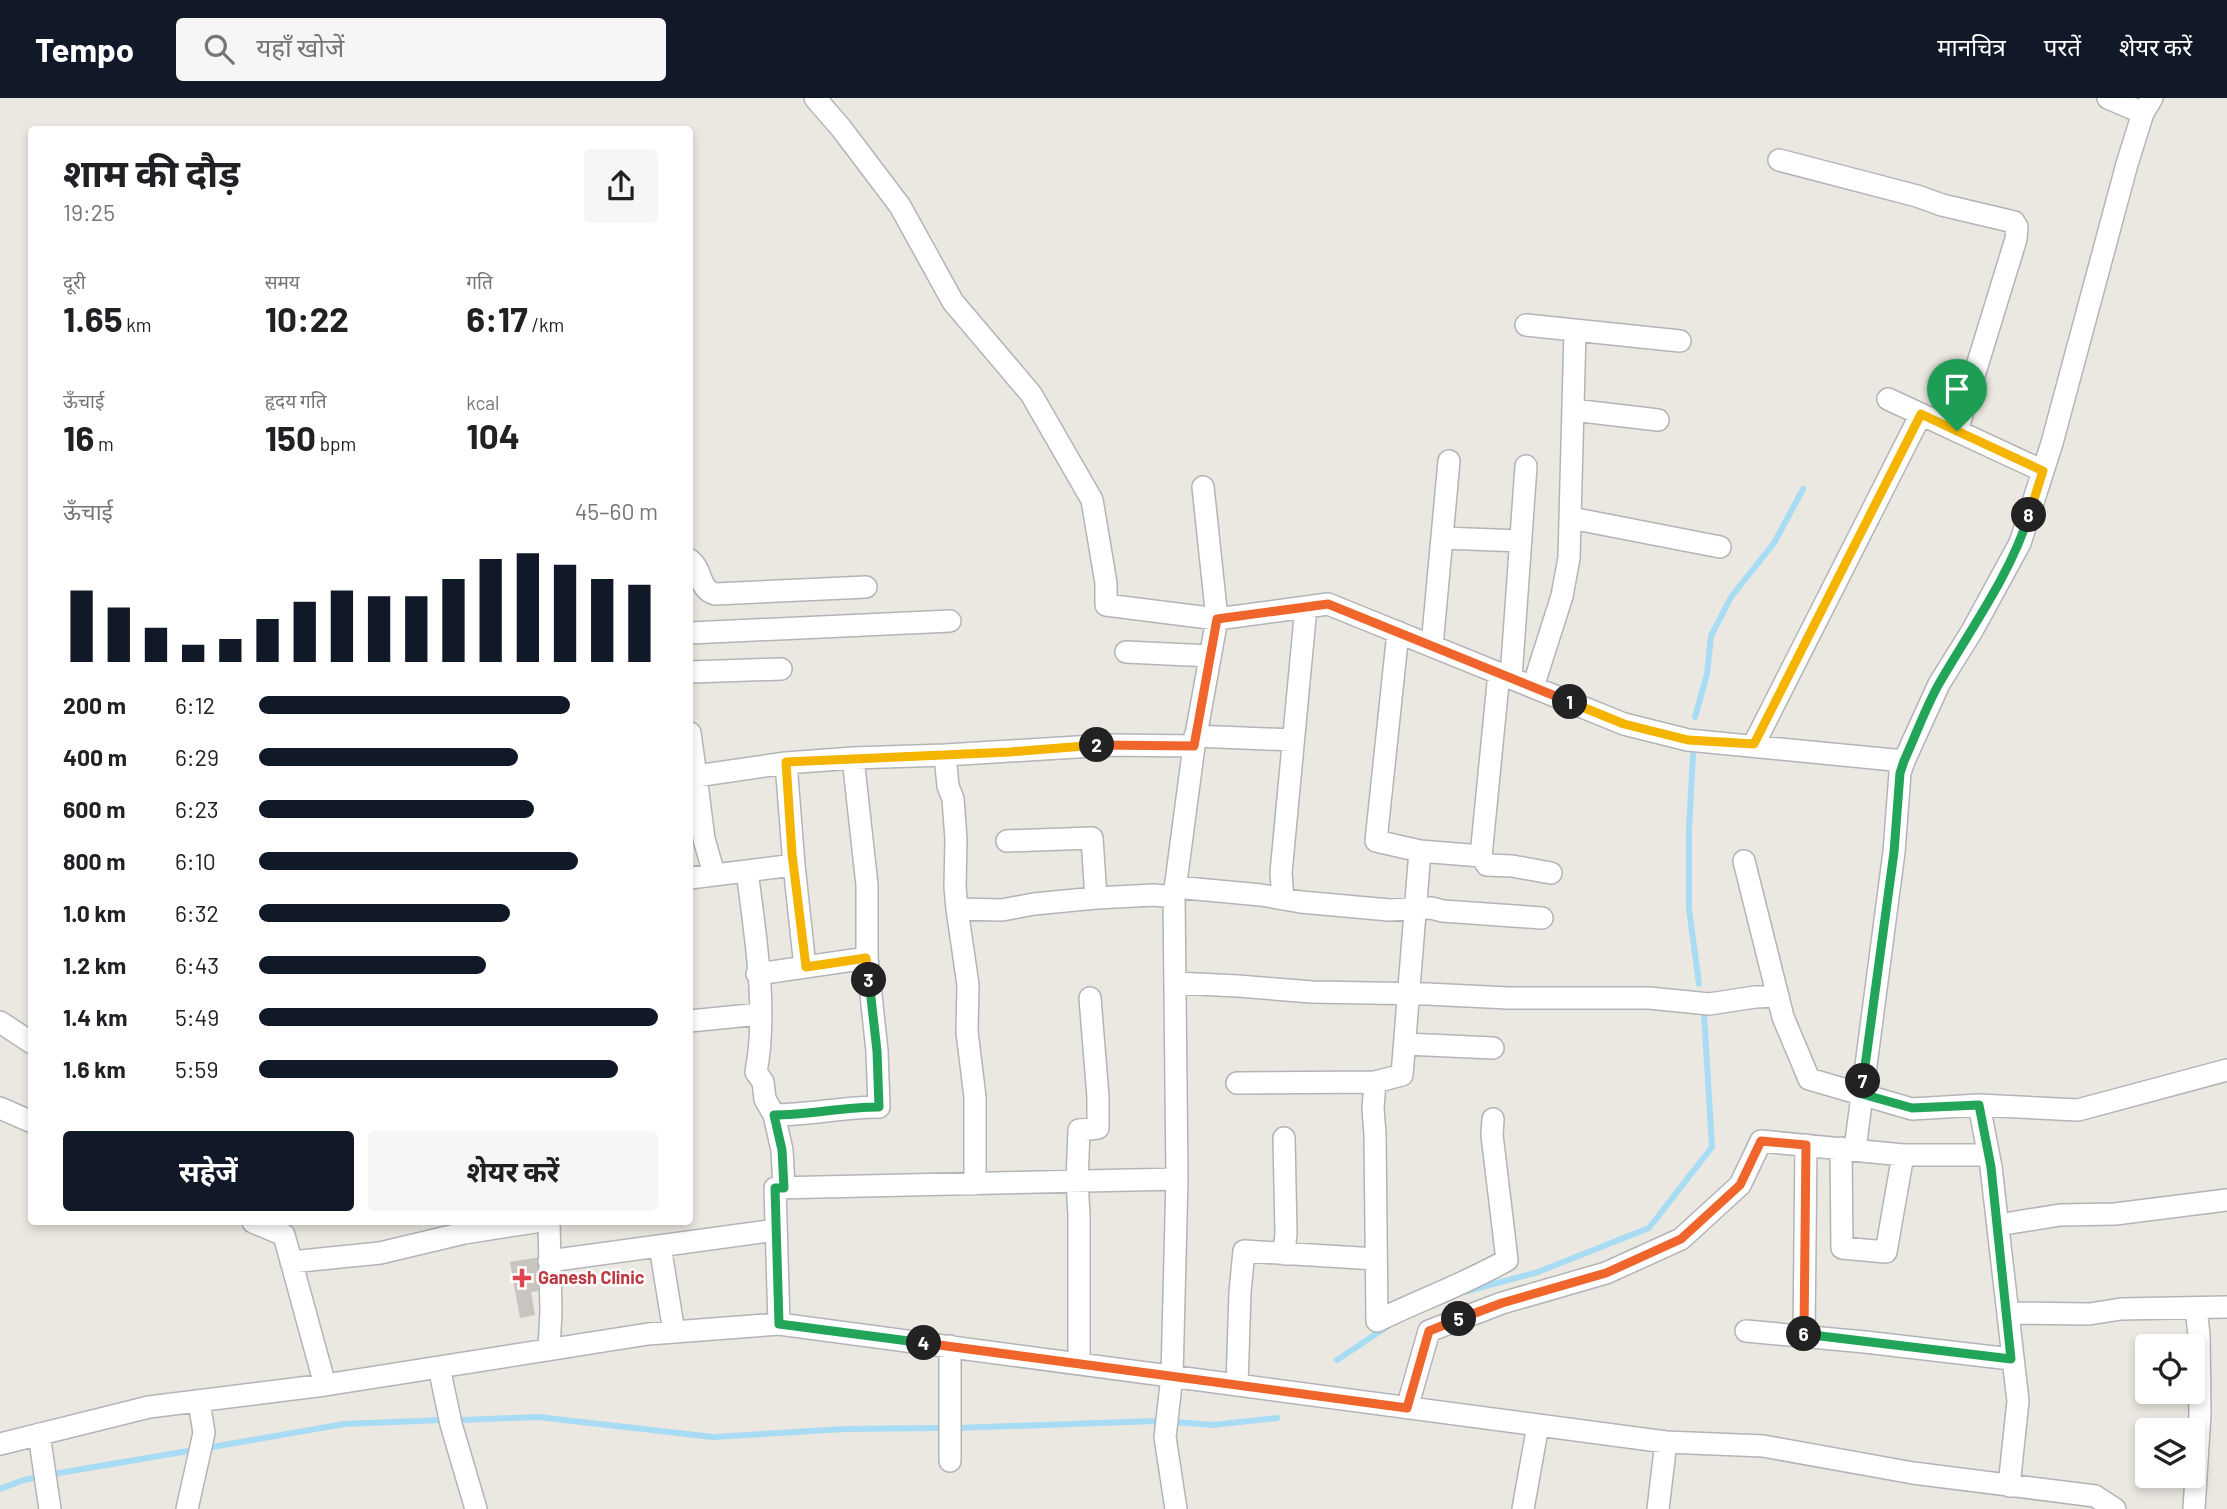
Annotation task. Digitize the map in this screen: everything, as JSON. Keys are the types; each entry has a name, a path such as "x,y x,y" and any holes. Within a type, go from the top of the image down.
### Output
{"street":[{"path":"815,98 900,206 953,302 1031,394 1092,500 1106,583 1106,605 1217,619 1328,604 1624,724 1688,740 1754,744 1904,761"},
{"path":"1903,1155 1886,1252 1842,1248 1848,1148 1862,1094 1894,852 1900,773 1939,684 2020,544 2043,471 2127,164 2148,105 2108,98"},
{"path":"1779,160 1942,205 2009,219 2017,227 2016,239 1957,431"},
{"path":"1526,325 1680,341"},
{"path":"1532,687 1562,596 1569,558 1574,331"},
{"path":"1888,399 2043,471"},
{"path":"1573,410 1658,421"},
{"path":"1754,744 1921,414"},
{"path":"1432,646 1449,461"},
{"path":"1526,466 1521,541 1481,856 1487,864 1551,873"},
{"path":"1176,1509 1165,1437 1171,1376 1177,1179 1175,892 1194,741 1217,619 1203,487"},
{"path":"1571,517 1720,547"},
{"path":"1443,538 1521,541"},
{"path":"693,563 706,591 715,594 866,587"},
{"path":"1283,899 1281,873 1306,607"},
{"path":"693,633 950,621"},
{"path":"1398,632 1376,841 1420,851 1481,856"},
{"path":"1126,653 1210,656"},
{"path":"693,672 781,669"},
{"path":"696,776 786,762 1194,741 1293,740"},
{"path":"693,754 704,839 714,874"},
{"path":"946,755 956,839 957,909 968,985 967,1032 975,1097 975,1184"},
{"path":"774,1115 879,1107 877,1051 866,958 867,885 853,758"},
{"path":"786,762 806,967"},
{"path":"1007,841 1092,838 1096,898"},
{"path":"1237,1083 1375,1082 1402,1075 1420,851"},
{"path":"1744,861 1783,1017 1809,1079 1912,1108 1979,1105 2078,1110 2226,1076"},
{"path":"693,878 794,865"},
{"path":"747,871 760,1014 760,1053 756,1072 763,1082 765,1099 774,1115 782,1150 784,1188"},
{"path":"957,909 1002,910 1034,904 1175,892 1389,910 1415,908 1542,918"},
{"path":"758,974 866,958"},
{"path":"1175,983 1312,992 1508,999 1649,999 1709,1004 1778,996"},
{"path":"1079,1363 1079,1130 1098,1128 1090,999"},
{"path":"693,1021 760,1014"},
{"path":"0,1022 28,1040"},
{"path":"1405,1044 1493,1048"},
{"path":"1375,1082 1373,1109 1377,1321 1430,1295 1464,1283 1507,1260 1499,1206 1493,1119"},
{"path":"1979,1105 1998,1224 2011,1359 2018,1401 2009,1486"},
{"path":"0,1108 28,1120"},
{"path":"1284,1138 1284,1254"},
{"path":"1407,1408 1429,1331 1502,1303 1606,1273 1681,1239 1740,1185 1761,1141 1903,1155 1988,1155"},
{"path":"1804,1336 1806,1145"},
{"path":"779,1324 775,1188 1177,1179"},
{"path":"1998,1224 2060,1215 2115,1214 2227,1199"},
{"path":"260,1225 284,1235 325,1385"},
{"path":"291,1262 380,1253 464,1233 516,1225"},
{"path":"549,1225 549,1349"},
{"path":"549,1261 776,1230"},
{"path":"660,1246 674,1332"},
{"path":"1237,1385 1244,1251 1376,1259"},
{"path":"2008,1313 2089,1314 2121,1309 2227,1307"},
{"path":"2194,1509 2200,1413 2196,1308"},
{"path":"0,1444 149,1407 325,1385 648,1334 779,1324 1666,1441 1763,1446 1913,1474 2095,1496 2115,1509"},
{"path":"1746,1331 2011,1359"},
{"path":"950,1346 950,1461"},
{"path":"439,1367 451,1424 476,1509"},
{"path":"187,1509 204,1433 199,1401"},
{"path":"1523,1509 1538,1425"},
{"path":"39,1434 50,1509"},
{"path":"1658,1509 1666,1441"}],"building":[{"path":"540,1257 546,1290 531,1292 535,1315 520,1318 510,1262"}],"waterway":[{"path":"1695,717 1707,674 1711,636 1731,597 1774,543 1803,489"},
{"path":"1693,755 1689,909 1699,984"},
{"path":"1464,1292 1538,1272 1649,1228 1712,1147 1704,1014"},
{"path":"1337,1360 1388,1326"},
{"path":"462,1420 538,1417 713,1437 844,1429 939,1428"},
{"path":"1176,1422 1213,1425 1277,1418"},
{"path":"212,1447 344,1424 442,1420"},
{"path":"957,1428 1155,1421"},
{"path":"59,1473 194,1450"},
{"path":"0,1489 39,1477"}],"place":[{"name":"Ganesh Clinic","path":"522,1278"}],"route":[{"path":"1921,414 1957,431 2043,471 2020,544 1939,684 1900,773 1894,852 1862,1094 1912,1108 1979,1105 1991,1167 2011,1359 1804,1336 1806,1145 1761,1141 1740,1185 1681,1239 1606,1273 1502,1303 1429,1331 1407,1408 779,1324 775,1188 784,1188 782,1150 774,1115 879,1107 877,1051 866,958 806,967 798,918 786,762 1109,745 1194,746 1217,619 1328,604 1624,724 1688,740 1754,744 1921,414"}]}
